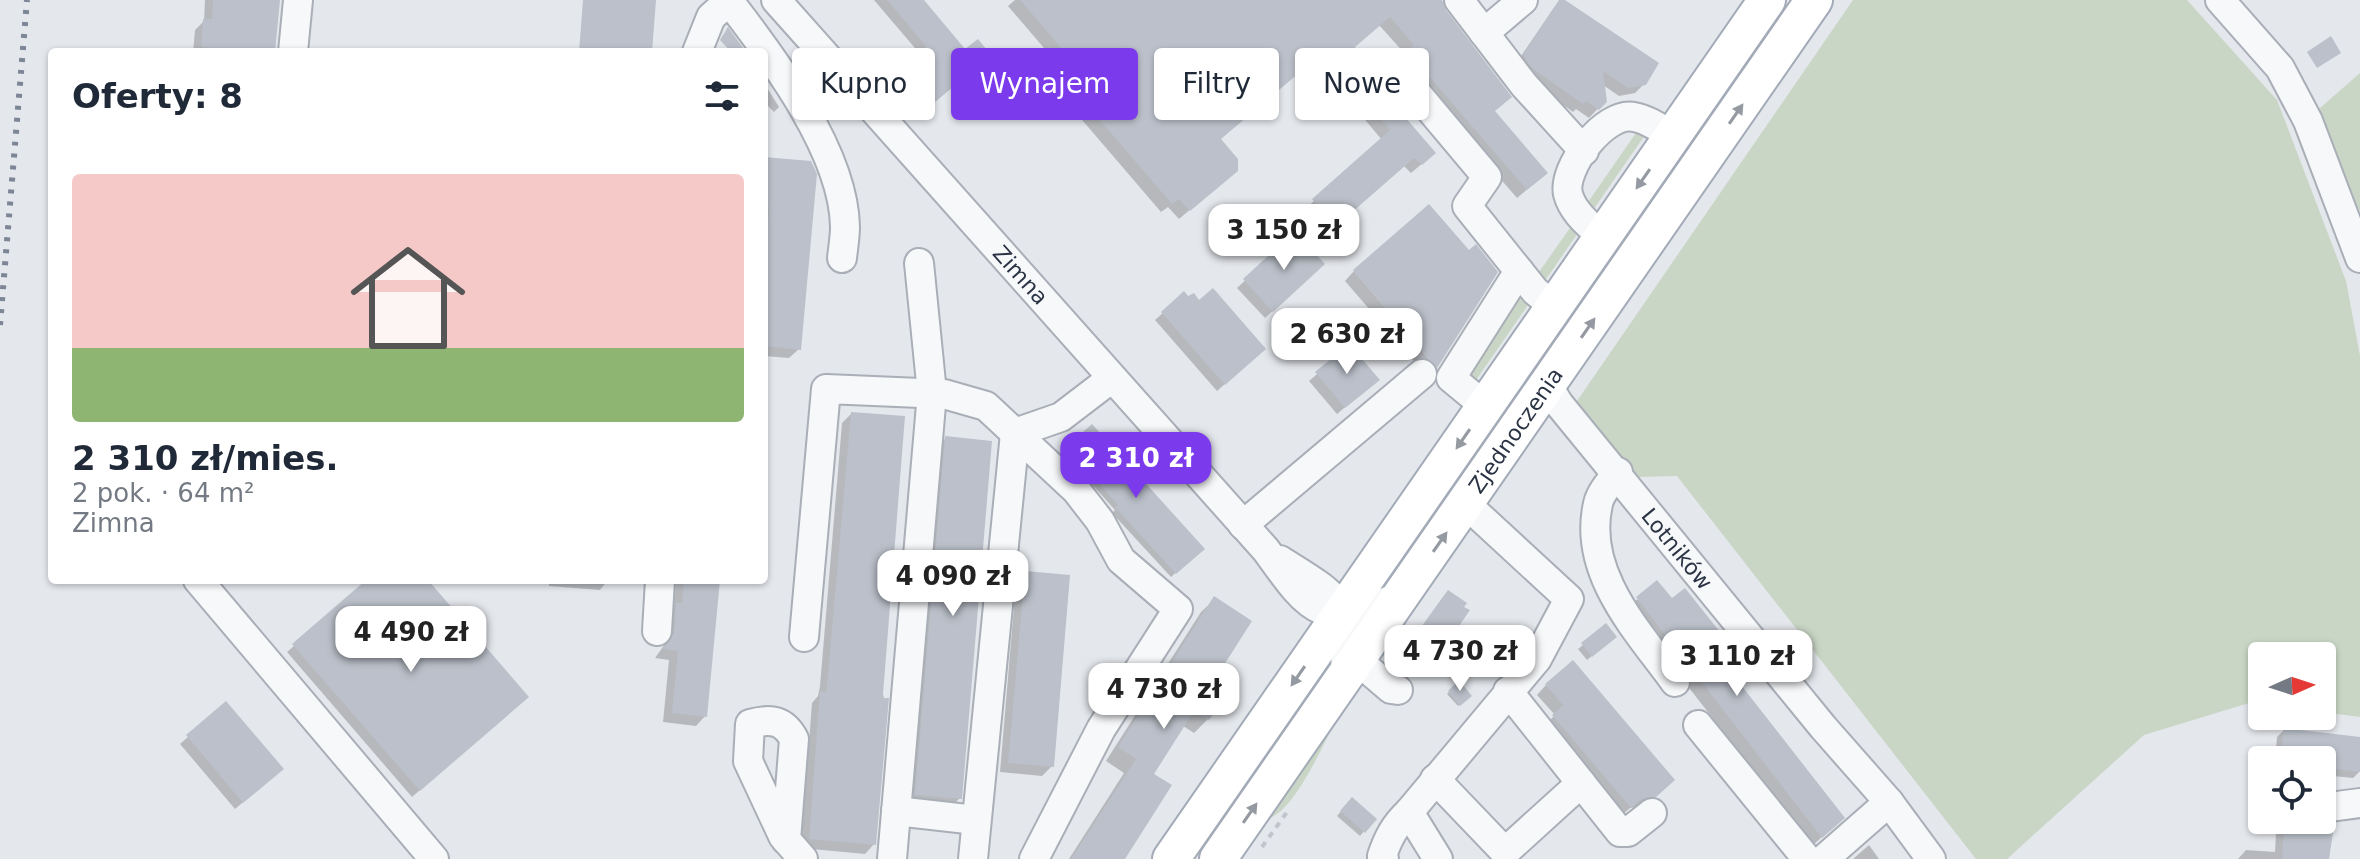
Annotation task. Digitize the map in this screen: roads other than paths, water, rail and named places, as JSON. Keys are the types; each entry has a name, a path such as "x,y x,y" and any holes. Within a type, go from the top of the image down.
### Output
{"main road":[{"name":"Zjednoczenia","path":"1171,859 1767,0"},
{"name":"Zjednoczenia","path":"1218,859 1814,0"}],"street":[{"path":"293,48 298,0"},
{"path":"699,48 711,17 729,0 765,48"},
{"name":"Zimna","path":"776,0 1266,550 1307,602 1326,613 1343,613"},
{"path":"1459,0 1524,85 1584,151"},
{"path":"1484,33 1523,0"},
{"path":"2221,0 2280,68 2308,121 2360,258"},
{"path":"768,52 829,161 838,185 845,225 842,258"},
{"path":"1429,108 1487,177 1467,206 1539,296 1555,307"},
{"path":"1603,238 1576,211 1568,194 1567,180 1594,134 1609,122 1634,117 1673,136"},
{"path":"892,859 932,393 919,263"},
{"path":"1486,407 1451,378 1519,271"},
{"path":"1243,525 1422,374"},
{"path":"1015,433 1061,417 1112,378"},
{"name":"Lotników","path":"1548,386 1559,404 1618,472 1823,727 1889,802 1931,859"},
{"path":"804,637 826,389 944,394 986,406 1076,490 1100,521 1121,560 1178,609 1101,729 1034,859"},
{"path":"973,859 1015,433"},
{"path":"1618,472 1598,500 1595,528 1601,570 1634,626 1675,682"},
{"path":"1384,859 1382,856 1387,839 1397,822 1409,812 1537,659 1569,599 1466,504"},
{"path":"201,584 434,859"},
{"path":"657,631 660,584"},
{"path":"1398,690 1351,667 1343,613 1374,608 1403,595"},
{"path":"1508,691 1620,832 1628,832 1652,813"},
{"path":"1698,725 1807,859"},
{"path":"1435,779 1508,855 1581,783"},
{"path":"1824,859 1889,802"},
{"path":"2336,806 2360,803"},
{"path":"896,811 976,820"},
{"path":"1409,812 1438,859"}],"railway":[{"path":"0,325 27,0"}]}
